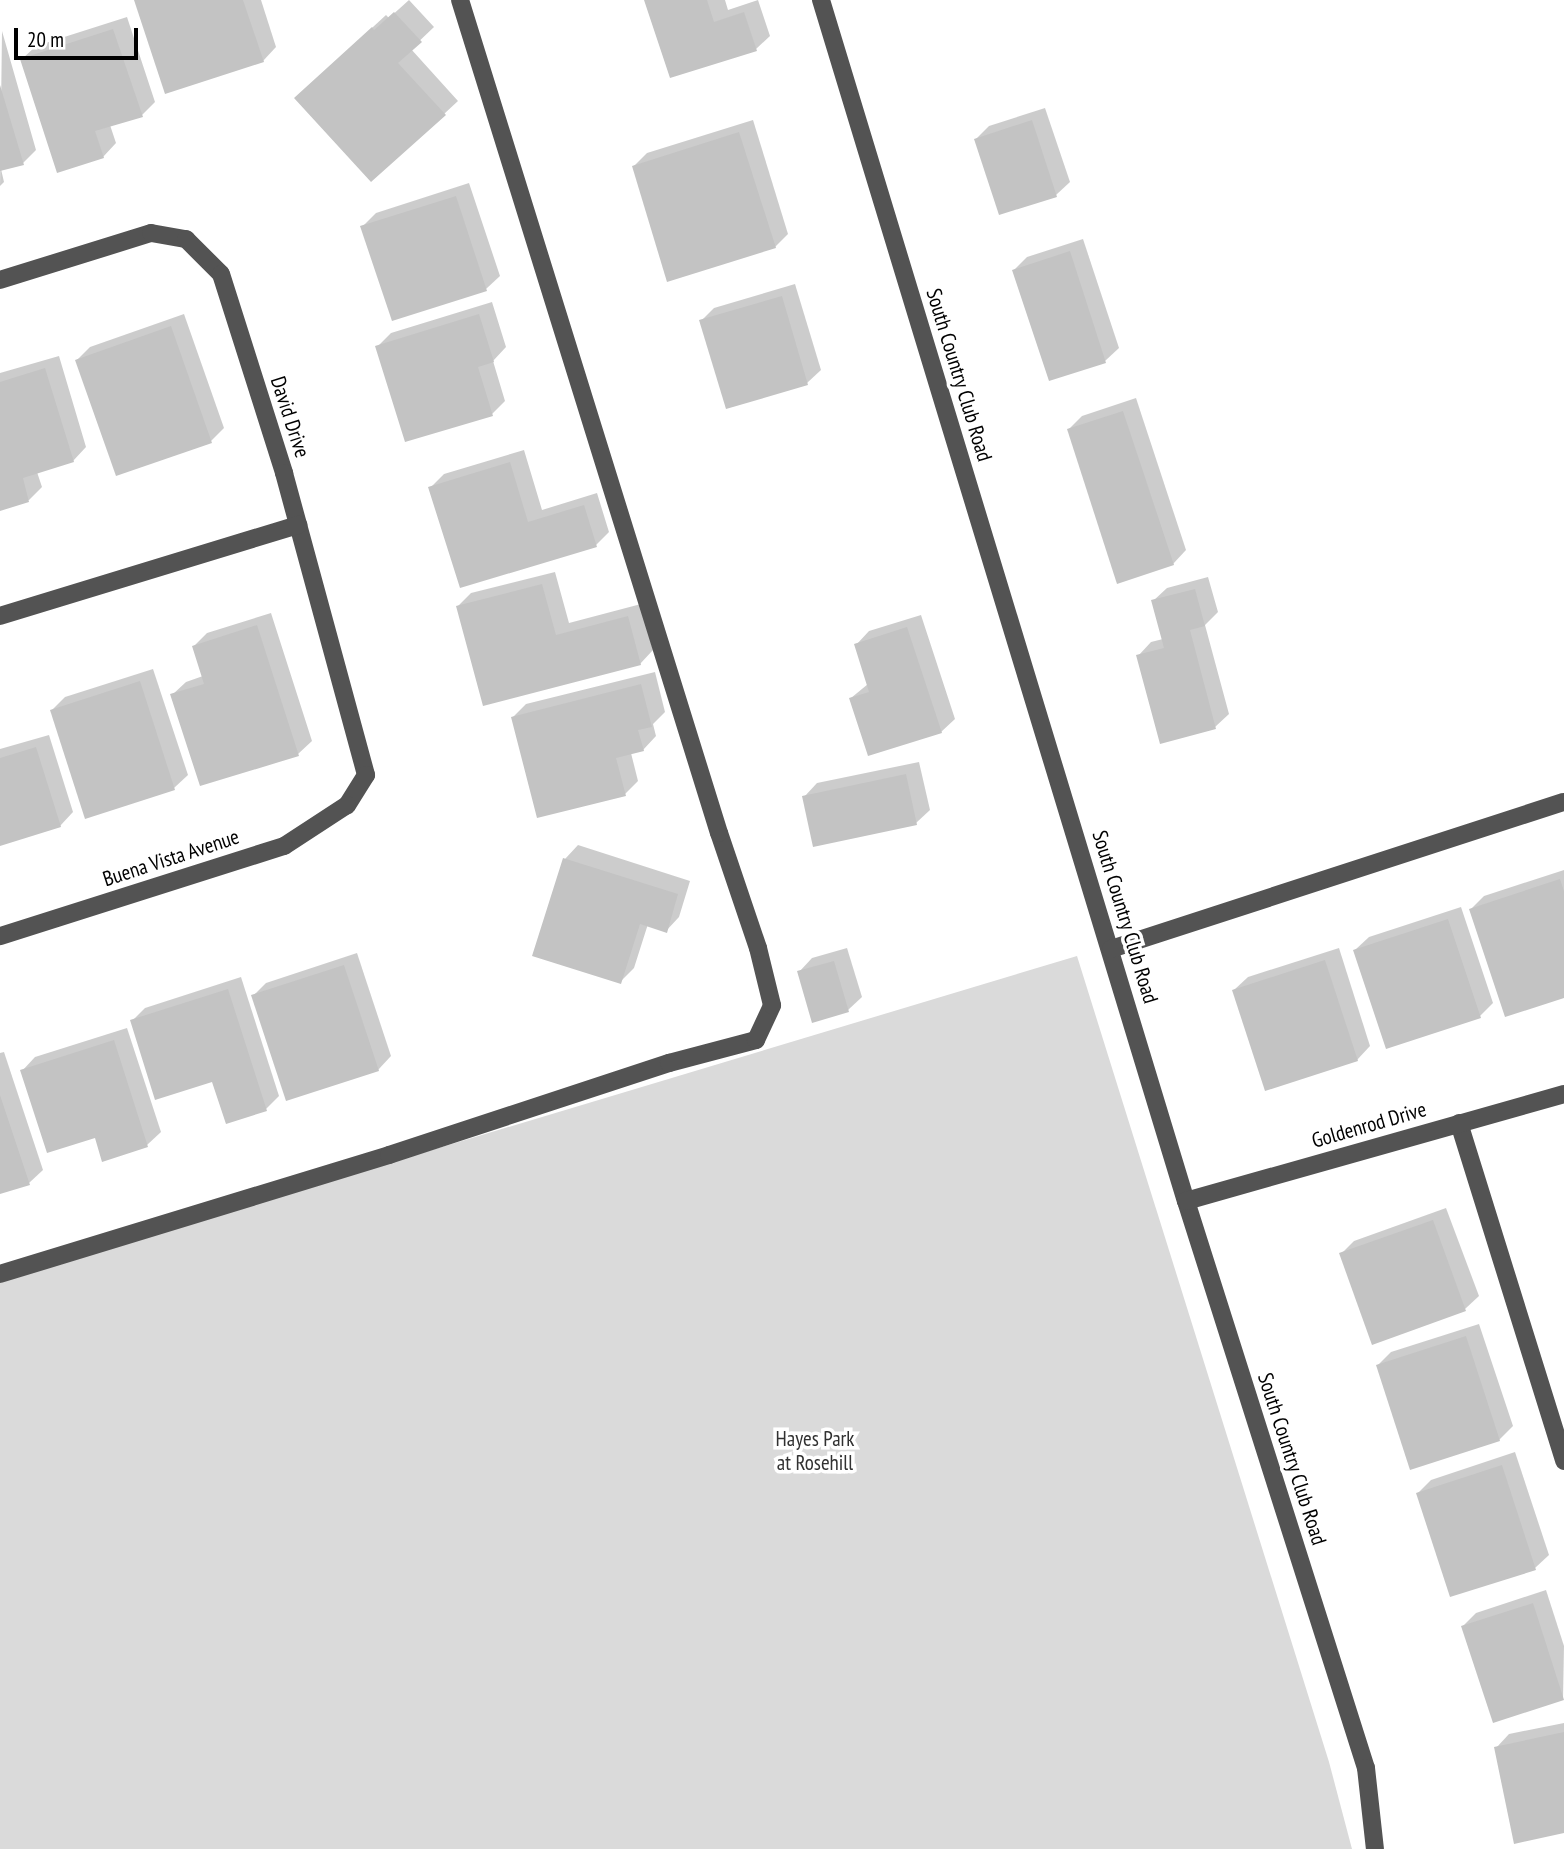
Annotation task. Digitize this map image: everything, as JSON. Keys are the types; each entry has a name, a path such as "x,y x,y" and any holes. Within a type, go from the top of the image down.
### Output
{"street":[{"path":"0,1274 388,1155 669,1063 756,1040 772,1005 758,948 719,833 460,0"},
{"name":"South Country Club Road","path":"821,0 996,568 1186,1201 1366,1768 1375,1849"},
{"name":"David Drive","path":"0,280 151,233 186,239 221,274 298,526 366,775 347,805"},
{"path":"0,616 298,526"},
{"path":"1111,949 1564,802"},
{"name":"Buena Vista Avenue","path":"0,936 284,846 347,805"},
{"name":"Goldenrod Drive","path":"1186,1201 1564,1094"},
{"path":"1460,1123 1564,1461"}],"green space":[{"name":"Hayes Park at Rosehill","path":"1077,956 1329,1762 1352,1849 0,1849 0,1280"}],"building":[{"path":"134,0 243,0 264,62 165,94"},
{"path":"644,0 707,0 714,22 744,12 757,51 670,78"},
{"path":"394,12 422,42 398,63 446,115 371,182 294,98 372,27 374,30"},
{"path":"113,29 143,117 95,131 104,158 57,173 20,59"},
{"path":"0,85 24,165 0,171"},
{"path":"1032,120 1057,197 999,215 974,139"},
{"path":"739,132 776,248 667,282 632,166"},
{"path":"456,196 487,291 392,321 360,226"},
{"path":"1070,251 1106,363 1049,381 1012,270"},
{"path":"782,296 808,385 726,409 699,320"},
{"path":"479,314 494,362 478,367 493,416 405,442 375,346"},
{"path":"171,326 212,443 116,476 75,360"},
{"path":"45,368 74,462 23,478 29,502 0,511 0,382"},
{"path":"1123,411 1174,565 1117,584 1067,429"},
{"path":"510,462 528,522 584,505 597,547 460,588 428,487"},
{"path":"542,584 556,635 628,616 641,665 483,706 456,606"},
{"path":"1195,589 1205,626 1190,630 1216,729 1160,744 1136,655 1164,648 1151,600"},
{"path":"257,625 299,756 200,786 170,694 204,684 192,646"},
{"path":"907,627 942,733 868,756 849,698 869,692 854,644"},
{"path":"140,681 175,790 85,819 50,710"},
{"path":"641,684 652,727 638,730 644,751 616,758 626,796 537,818 511,717"},
{"path":"36,747 61,827 0,846 0,758"},
{"path":"906,774 917,825 813,847 802,796"},
{"path":"563,858 678,894 667,933 640,924 621,984 532,956"},
{"path":"1560,879 1564,891 1564,998 1505,1017 1469,909"},
{"path":"1448,919 1481,1018 1386,1049 1353,950"},
{"path":"1325,960 1358,1061 1265,1091 1232,990"},
{"path":"834,961 849,1012 812,1023 797,971"},
{"path":"344,965 379,1071 286,1101 251,995"},
{"path":"228,989 267,1111 226,1124 212,1082 155,1100 130,1020"},
{"path":"114,1040 148,1147 102,1162 95,1138 47,1153 20,1070"},
{"path":"0,1095 30,1185 0,1194"},
{"path":"1433,1220 1466,1311 1372,1345 1339,1253"},
{"path":"1466,1336 1500,1441 1410,1470 1376,1365"},
{"path":"1502,1465 1536,1570 1450,1597 1416,1493"},
{"path":"1533,1603 1564,1700 1493,1723 1461,1626"},
{"path":"1564,1732 1564,1833 1514,1844 1494,1747"}]}
